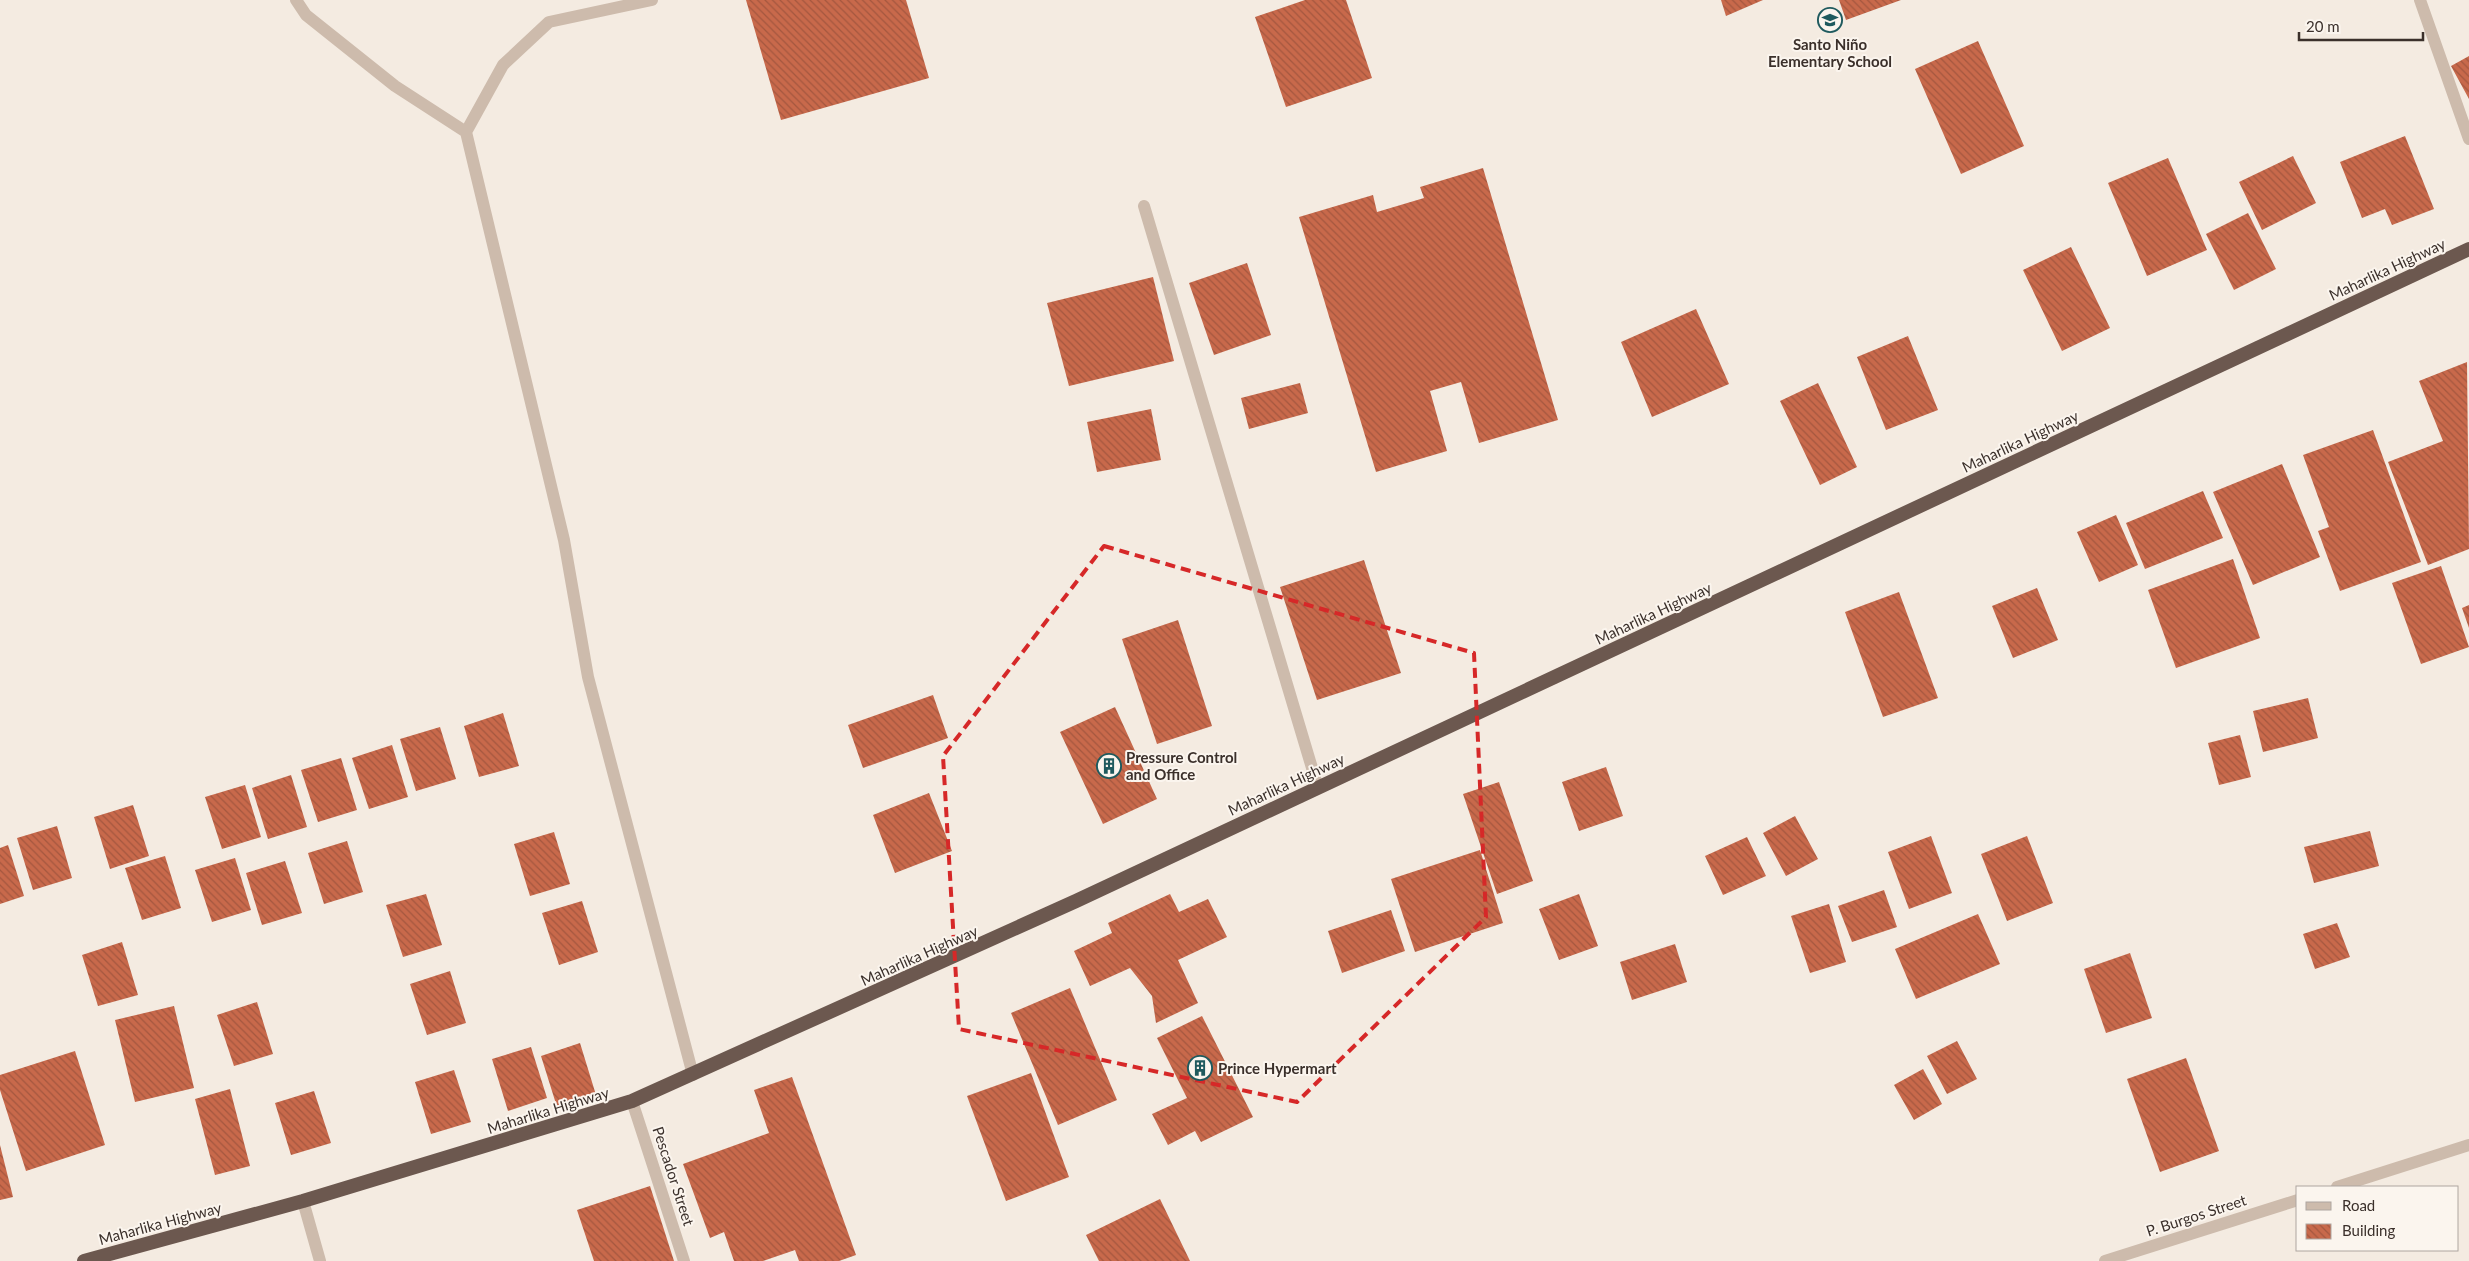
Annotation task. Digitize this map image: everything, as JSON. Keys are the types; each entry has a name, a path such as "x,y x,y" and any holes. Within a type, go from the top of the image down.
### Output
{"highway":[{"name":"Maharlika Highway","path":"84,1261 303,1201 632,1101 694,1075 1076,901 2469,249"}],"street":[{"path":"296,0 306,15 395,86 466,132"},
{"path":"652,0 549,22 503,65 466,132 564,540 588,677 694,1075"},
{"path":"2420,0 2469,139"},
{"path":"1144,206 1318,788"},
{"name":"Pescador Street","path":"632,1101 684,1261"},
{"path":"2340,1186 2469,1145"},
{"path":"303,1201 320,1261"},
{"name":"P. Burgos Street","path":"2105,1261 2296,1201"}],"highlighted area":[{"path":"1104,546 1474,653 1486,917 1297,1102 959,1029 943,756"}],"building":[{"path":"746,0 906,0 929,78 781,120"},
{"path":"1305,0 1346,0 1372,78 1286,107 1255,17"},
{"path":"1721,0 1763,0 1726,16"},
{"path":"1839,0 1901,0 1846,20"},
{"path":"1978,41 2024,146 1961,174 1915,69"},
{"path":"2469,56 2469,99 2451,66"},
{"path":"2405,136 2434,209 2392,225 2385,209 2362,218 2340,162"},
{"path":"2293,156 2316,203 2262,230 2239,182"},
{"path":"2168,158 2207,250 2147,276 2108,183"},
{"path":"1483,168 1558,420 1479,443 1461,382 1430,391 1447,451 1376,472 1299,217 1373,195 1377,212 1424,198 1420,187"},
{"path":"2248,213 2276,269 2234,290 2206,234"},
{"path":"2071,247 2110,328 2062,351 2023,270"},
{"path":"1247,263 1271,335 1214,355 1189,283"},
{"path":"1153,277 1174,361 1069,386 1047,303"},
{"path":"1696,309 1729,384 1652,417 1621,342"},
{"path":"1908,336 1938,410 1886,430 1857,357"},
{"path":"2467,362 2469,549 2428,565 2388,462 2443,441 2419,381"},
{"path":"1300,383 1308,413 1249,429 1241,398"},
{"path":"1818,383 1857,467 1820,485 1780,401"},
{"path":"1151,409 1161,460 1097,472 1087,422"},
{"path":"2373,430 2421,562 2340,591 2318,531 2329,527 2303,455"},
{"path":"2282,464 2320,557 2253,585 2213,492"},
{"path":"2203,491 2223,538 2145,569 2126,523"},
{"path":"2116,515 2138,565 2099,582 2077,532"},
{"path":"2233,559 2260,638 2176,668 2148,590"},
{"path":"1364,560 1401,673 1317,700 1280,587"},
{"path":"2441,566 2469,647 2421,664 2392,583"},
{"path":"2037,588 2058,640 2013,658 1992,606"},
{"path":"1899,592 1938,698 1883,717 1845,612"},
{"path":"2469,605 2469,628 2462,608"},
{"path":"1178,620 1212,726 1157,744 1122,639"},
{"path":"933,695 948,738 863,768 848,725"},
{"path":"2308,698 2318,738 2263,752 2253,711"},
{"name":"Pressure Control and Office","path":"1115,707 1157,799 1103,824 1060,732"},
{"path":"503,713 519,766 479,777 464,726"},
{"path":"440,727 456,779 416,791 400,739"},
{"path":"2240,735 2251,777 2219,785 2208,743"},
{"path":"392,745 408,797 369,809 352,758"},
{"path":"341,758 357,810 318,822 301,770"},
{"path":"1606,767 1623,816 1579,831 1562,782"},
{"path":"291,775 307,827 268,839 252,788"},
{"path":"1499,782 1533,881 1497,894 1463,794"},
{"path":"245,785 261,837 222,849 205,797"},
{"path":"929,793 952,851 895,873 873,815"},
{"path":"133,805 149,856 110,869 94,817"},
{"path":"1795,816 1818,859 1786,876 1763,833"},
{"path":"57,826 72,878 33,890 17,838"},
{"path":"2370,831 2379,866 2314,883 2304,847"},
{"path":"554,832 570,884 530,896 514,844"},
{"path":"1931,836 1952,893 1909,909 1888,852"},
{"path":"2027,836 2053,903 2007,921 1981,854"},
{"path":"1747,837 1766,876 1723,895 1705,856"},
{"path":"347,841 363,892 324,904 308,853"},
{"path":"8,845 24,896 0,904 0,848"},
{"path":"1480,850 1503,923 1415,952 1391,879"},
{"path":"165,856 181,908 142,920 125,868"},
{"path":"235,858 251,910 212,922 195,870"},
{"path":"285,861 302,913 262,925 246,873"},
{"path":"1884,890 1897,927 1852,942 1838,906"},
{"path":"426,894 442,945 403,957 386,905"},
{"path":"1170,894 1179,912 1208,899 1227,937 1178,960 1198,1003 1156,1023 1152,996 1130,968 1090,986 1074,951 1112,933 1108,923"},
{"path":"1579,894 1598,946 1559,960 1539,909"},
{"path":"582,901 598,952 559,965 542,913"},
{"path":"1829,904 1846,962 1810,973 1791,916"},
{"path":"1391,910 1405,951 1342,973 1328,931"},
{"path":"1978,914 2000,964 1916,999 1895,949"},
{"path":"2337,923 2350,957 2315,969 2303,934"},
{"path":"122,942 138,995 98,1006 82,955"},
{"path":"1675,944 1687,982 1632,1000 1620,962"},
{"path":"2130,953 2152,1018 2106,1033 2084,969"},
{"path":"450,971 466,1023 427,1035 410,984"},
{"path":"1070,988 1117,1100 1058,1125 1011,1013"},
{"path":"257,1002 273,1054 234,1066 217,1015"},
{"path":"174,1006 194,1088 135,1102 115,1020"},
{"name":"Prince Hypermart","path":"1202,1016 1253,1117 1201,1142 1195,1131 1168,1145 1152,1114 1187,1098 1157,1038"},
{"path":"1957,1041 1977,1079 1947,1094 1927,1056"},
{"path":"580,1043 596,1095 557,1107 541,1056"},
{"path":"531,1047 547,1098 508,1111 492,1059"},
{"path":"75,1051 105,1145 26,1171 0,1090 0,1075"},
{"path":"2186,1058 2219,1151 2160,1172 2127,1079"},
{"path":"1923,1069 1942,1104 1914,1120 1894,1085"},
{"path":"454,1070 471,1122 431,1134 415,1082"},
{"path":"1031,1073 1069,1177 1006,1201 967,1096"},
{"path":"792,1077 856,1255 839,1261 799,1261 795,1250 763,1261 734,1261 724,1232 710,1238 683,1164 769,1133 754,1090"},
{"path":"230,1089 250,1166 215,1175 195,1099"},
{"path":"314,1091 331,1143 291,1155 275,1103"},
{"path":"0,1145 13,1197 0,1200"},
{"path":"650,1186 674,1261 594,1261 577,1210"},
{"path":"1160,1199 1190,1261 1099,1261 1086,1235"}],"place":[{"name":"Santo Niño Elementary School","path":"1830,20"},
{"name":"Pressure Control and Office","path":"1109,766"},
{"name":"Prince Hypermart","path":"1200,1068"}]}
